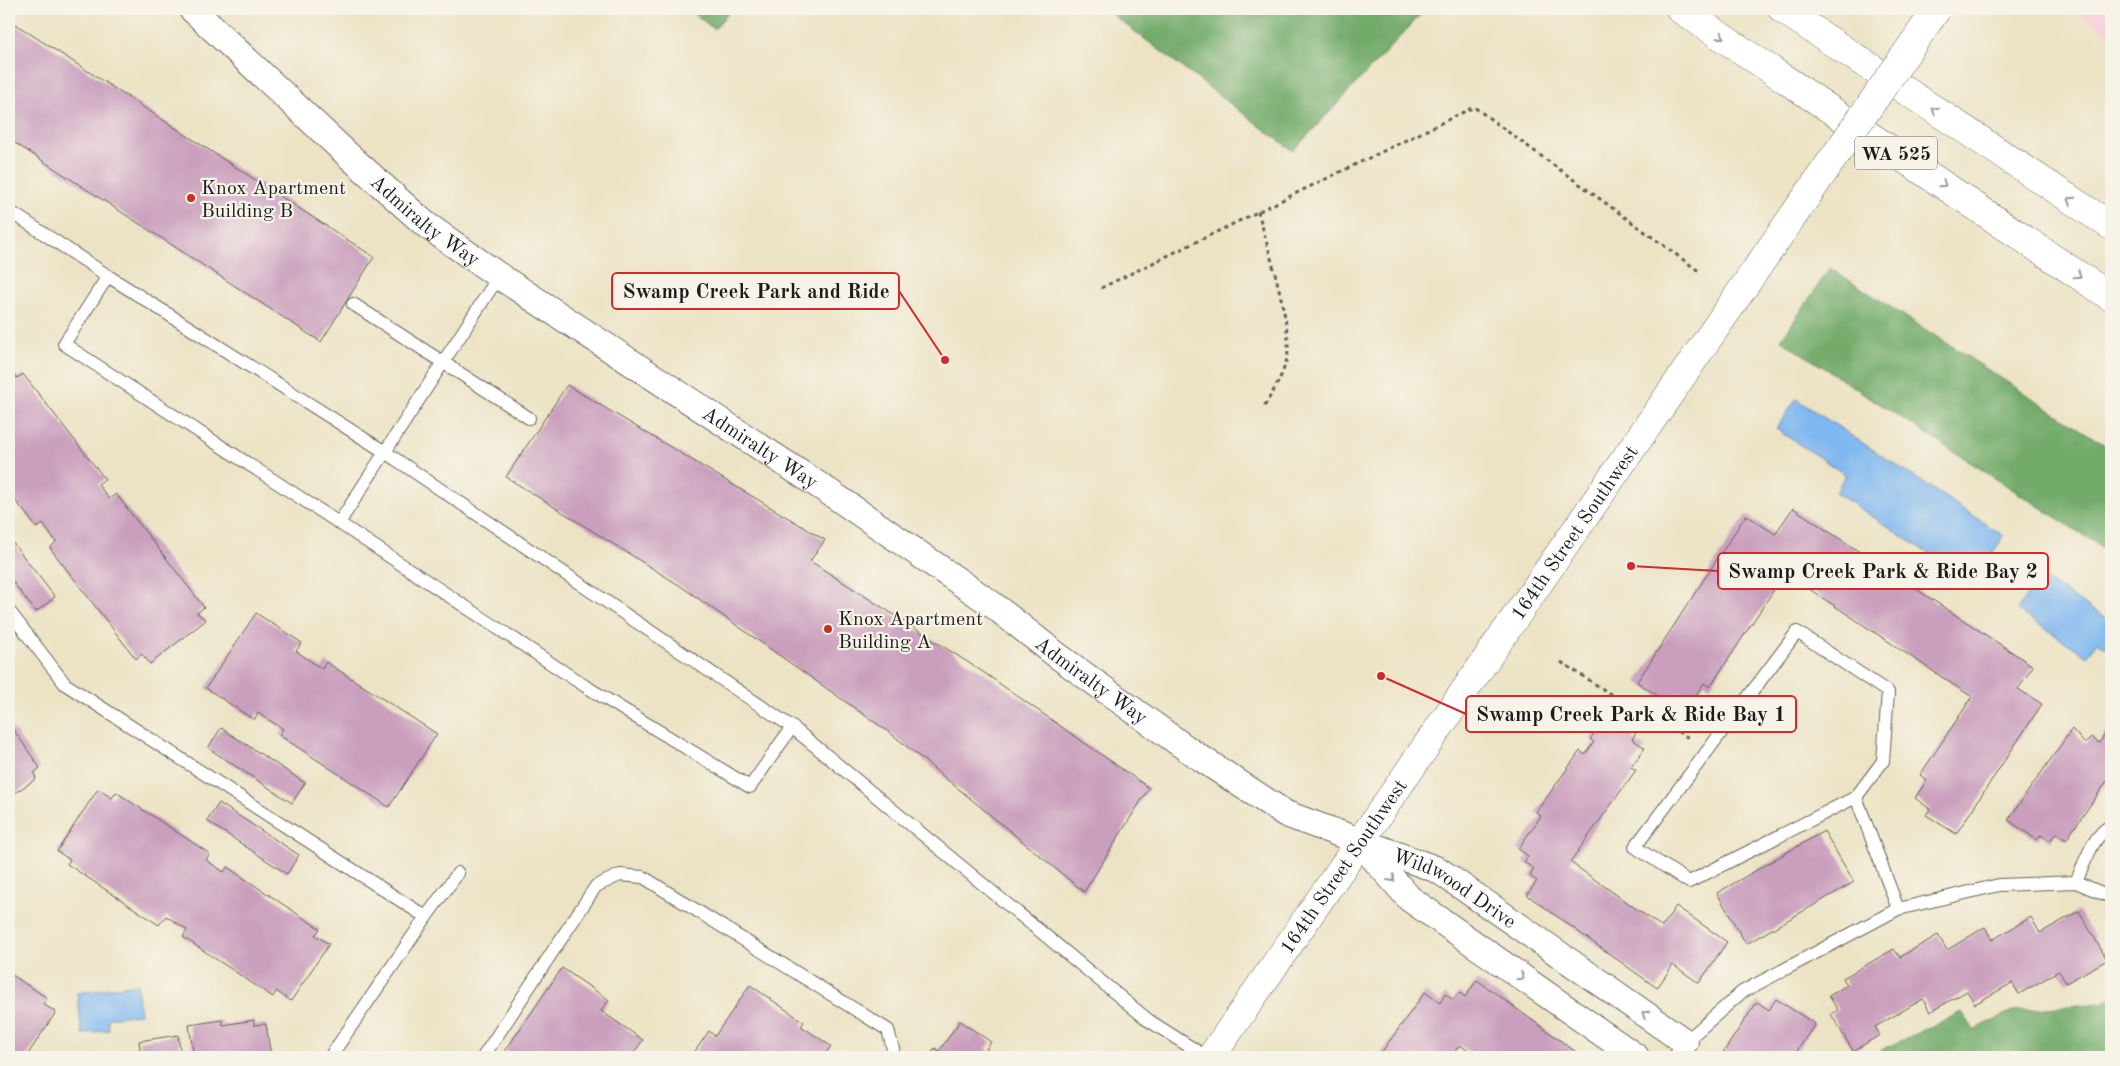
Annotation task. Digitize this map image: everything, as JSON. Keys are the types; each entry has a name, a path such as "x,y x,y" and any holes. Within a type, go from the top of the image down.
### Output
{"main road":[{"name":"WA 525","path":"1680,9 2111,297"},
{"name":"WA 525","path":"1782,9 2111,226"},
{"name":"164th Street Southwest","path":"1211,1057 1937,9"}],"street":[{"name":"Admiralty Way","path":"192,9 333,142 425,224 499,276 832,494 993,604 1058,656 1190,750 1286,814 1360,842"},
{"name":"Wildwood Drive","path":"1360,842 1438,870 1680,1050"},
{"name":"Wildwood Drive","path":"1360,842 1410,899 1636,1057"}],"lane":[{"path":"9,221 14,214 385,452 792,727 1148,1020 1206,1057"},
{"path":"108,276 64,344 585,686 750,787 792,727"},
{"path":"339,523 499,276"},
{"path":"354,304 529,418"},
{"path":"9,611 65,684 426,917"},
{"path":"1797,632 1888,692 1883,761 1856,797 1689,882 1635,847 1797,632"},
{"path":"1856,797 1898,909"},
{"path":"2076,882 2097,840 2111,826"},
{"path":"330,1057 458,873"},
{"path":"483,1057 596,886 620,875 644,877 888,1030 893,1049 892,1057"},
{"path":"1680,1050 1742,992 1898,909 2000,885 2076,882 2111,897"}],"path":[{"path":"1101,288 1474,107 1700,272"},
{"path":"1258,211 1286,322 1288,356 1281,378 1264,407"},
{"path":"1561,662 1612,695 1708,749"}],"shaded area":[{"path":"2072,9 2111,9 2111,35"}],"green space":[{"path":"688,9 732,9 714,29"},
{"path":"1105,9 1426,9 1293,151"},
{"path":"1830,268 2111,449 2111,553 1781,340"},
{"path":"2111,997 2111,1057 1875,1057 1881,1050 1962,1012 1974,1030 2012,1011 2103,1003"}],"water":[{"path":"1796,399 2004,536 1973,583 1835,492 1846,475 1776,429"},
{"path":"2040,576 2111,622 2111,651 2097,642 2087,656 2017,610"},
{"path":"137,984 140,1014 108,1018 109,1030 82,1034 77,993"}],"building":[{"name":"Knox Apartment Building B","path":"9,20 374,257 321,342 9,139"},
{"path":"9,367 17,378 23,374 105,479 98,484 109,499 116,494 204,607 197,613 206,620 150,664 142,654 136,659 50,548 56,542 43,524 37,528 9,492"},
{"name":"Knox Apartment Building A","path":"567,385 825,540 810,561 983,672 1149,788 1084,892 893,735 679,585 506,477"},
{"path":"1793,508 2033,666 2018,689 2042,704 1956,834 1926,815 1930,809 1915,798 1927,780 1920,775 1972,697 1785,573 1710,687 1704,683 1690,704 1679,696 1675,702 1666,696 1663,699 1637,682 1746,515 1775,534"},
{"path":"9,538 55,597 36,612 9,577"},
{"path":"256,613 302,643 296,651 322,669 326,662 437,734 389,807 279,735 283,729 258,713 254,720 206,688"},
{"path":"1613,707 1634,722 1631,727 1637,731 1632,739 1645,748 1631,767 1636,770 1570,862 1662,927 1676,906 1727,942 1699,983 1673,965 1657,988 1527,895 1537,881 1530,876 1534,869 1524,862 1528,856 1518,849 1541,816 1536,812 1580,751 1585,755 1594,742 1590,739"},
{"path":"9,723 40,768 34,773 36,779 9,797"},
{"path":"2111,726 2111,784 2107,781 2066,840 2056,833 2050,841 2041,835 2037,840 2008,820 2072,729 2085,744 2091,737 2099,743"},
{"path":"221,728 305,783 292,803 208,748"},
{"path":"98,789 112,798 116,792 210,854 206,860 224,872 227,867 320,929 315,935 329,944 291,1001 276,991 273,997 183,937 187,930 166,916 159,925 67,864 70,860 57,851"},
{"path":"219,803 299,855 287,874 207,821"},
{"path":"1824,831 1854,882 1746,944 1717,893"},
{"path":"2079,911 2107,960 2066,983 2059,971 2019,994 2012,983 1975,1004 1967,991 1930,1012 1923,999 1875,1027 1880,1035 1853,1051 1831,1014 1838,1010 1829,996 1847,985 1843,978 1894,949 1900,957 1938,935 1947,950 1985,927 1992,940 2031,917 2040,933"},
{"path":"562,968 609,1000 601,1011 643,1040 631,1057 514,1057 505,1051"},
{"path":"9,973 47,998 43,1004 56,1012 26,1057 9,1057"},
{"path":"1477,980 1583,1057 1477,1057 1460,1045 1451,1057 1378,1057 1425,992 1440,1003 1445,994 1453,1000 1459,992 1465,997"},
{"path":"750,985 804,1022 801,1026 831,1046 823,1057 691,1057 709,1031 715,1036"},
{"path":"1776,999 1815,1024 1793,1057 1720,1057 1757,1002 1769,1010"},
{"path":"222,1020 223,1025 254,1020 254,1025 266,1024 271,1057 194,1057 189,1025"},
{"path":"960,1021 991,1042 986,1049 997,1057 929,1057 935,1048 939,1051"},
{"path":"178,1035 181,1057 141,1057 139,1041"}],"place":[{"name":"Knox Apartment Building B","path":"191,198"},
{"name":"Swamp Creek Park and Ride","path":"945,360"},
{"name":"Swamp Creek Park & Ride Bay 2","path":"1631,566"},
{"name":"Knox Apartment Building A","path":"828,629"},
{"name":"Swamp Creek Park & Ride Bay 1","path":"1381,676"}]}
